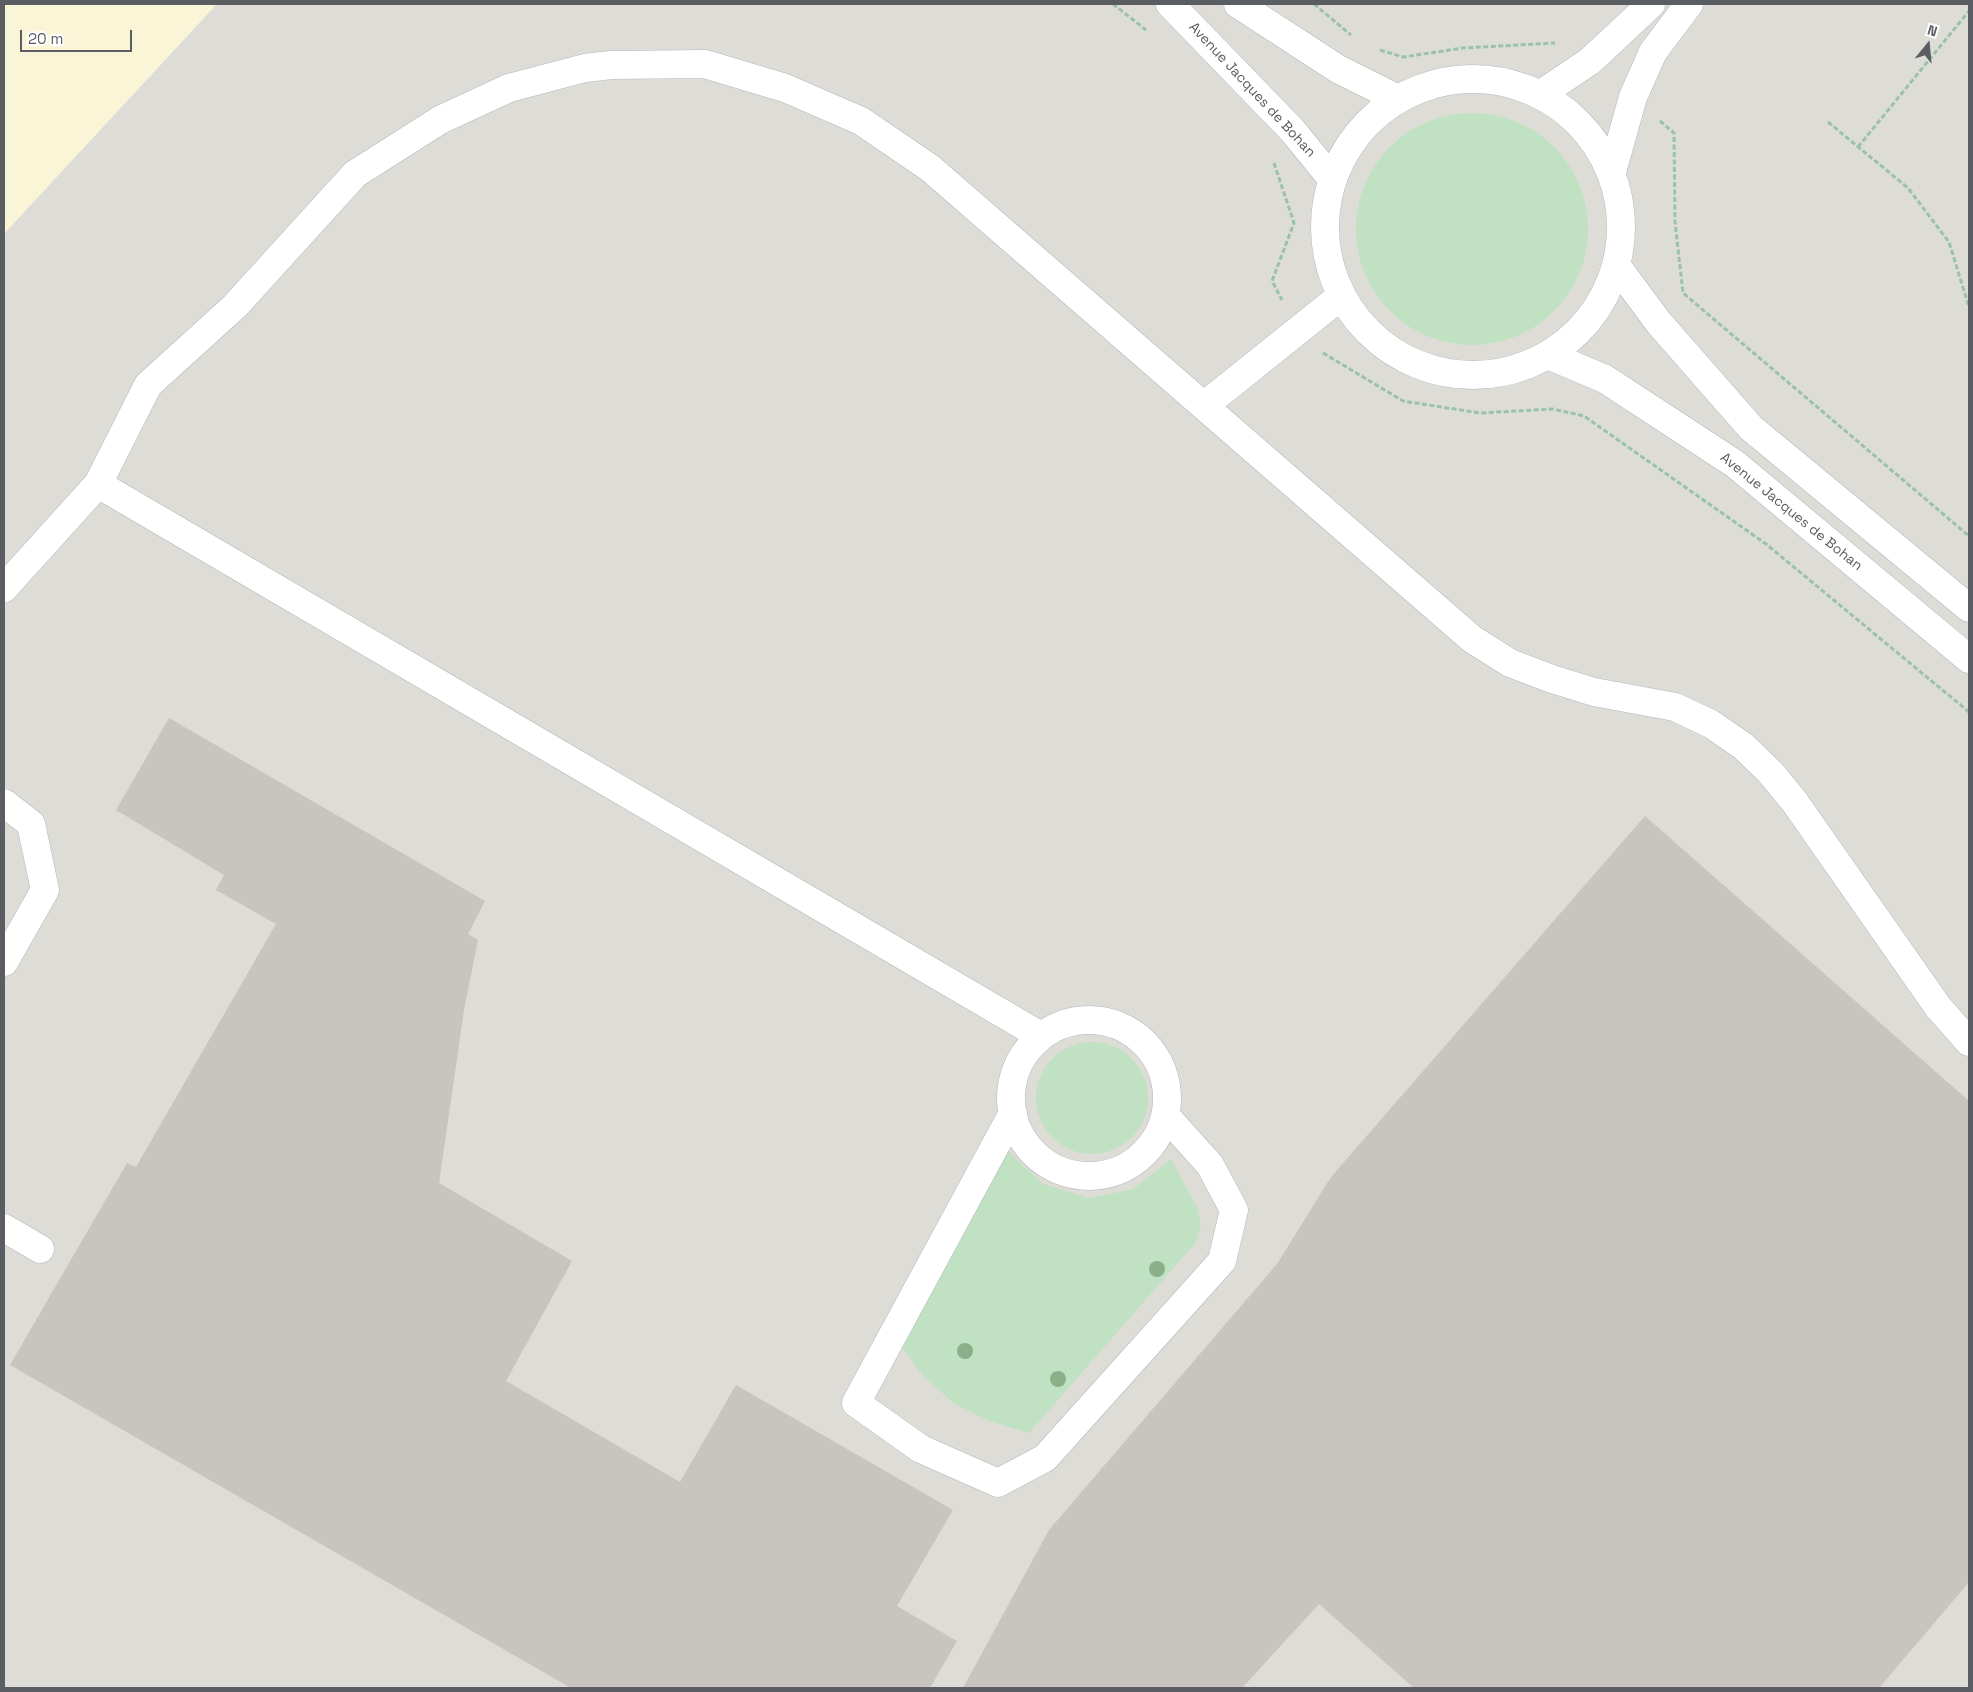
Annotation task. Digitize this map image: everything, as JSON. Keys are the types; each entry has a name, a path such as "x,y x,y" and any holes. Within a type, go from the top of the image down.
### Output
{"street":[{"name":"Avenue Jacques de Bohan","path":"1170,4 1292,130 1332,179"},
{"path":"1238,4 1338,69 1398,99"},
{"path":"1540,94 1590,61 1650,4"},
{"path":"1612,172 1632,97 1653,52 1689,4"},
{"path":"4,588 98,484 148,385 235,306 355,174 440,120 509,88 585,68 611,64 705,64 785,88 861,121 930,168 1472,639 1510,663 1594,692 1675,707 1710,724 1743,746 1770,772 1794,801 1938,1007 1969,1042"},
{"path":"1469,78 1505,82 1540,94 1583,127 1612,172 1620,200 1622,229 1616,265 1609,287 1594,314 1573,337 1548,355 1511,370 1472,375 1432,369 1396,353 1365,328 1342,296 1328,258 1325,218 1332,179 1347,147 1370,120 1398,99 1432,84 1469,78"},
{"path":"1616,265 1659,323 1751,428 1969,608"},
{"path":"1205,405 1342,296"},
{"name":"Avenue Jacques de Bohan","path":"1548,355 1605,380 1735,464 1969,659"},
{"path":"98,484 1041,1036"},
{"path":"4,803 31,824 45,890 4,962"},
{"path":"1090,1020 1115,1024 1139,1036 1156,1056 1166,1080 1168,1099 1166,1116 1155,1141 1137,1160 1114,1173 1088,1176 1062,1171 1039,1158 1022,1138 1013,1113 1011,1091 1016,1070 1026,1052 1041,1036 1064,1024 1090,1020"},
{"path":"1013,1113 856,1403 921,1449 998,1483 1045,1458 1222,1261 1234,1210 1210,1164 1166,1116"},
{"path":"4,1228 40,1249"}],"path":[{"path":"1113,4 1151,35"},
{"path":"1314,4 1364,45 1403,57 1463,48 1564,42 1590,61"},
{"path":"1858,147 1969,12"},
{"path":"1338,69 1364,45"},
{"path":"1632,97 1674,133 1675,222 1682,293 1969,536"},
{"path":"1828,122 1908,188 1949,242 1969,307"},
{"path":"1292,130 1272,155 1294,223 1272,281 1304,341 1403,401 1480,413 1553,409 1584,416 1766,544 1969,712"}],"shaded area":[{"path":"4,4 217,4 4,234"},
{"path":"217,4 1969,4 1969,1688 4,1688 4,234"}],"green space":[{"path":"1472,113 1495,115 1527,127 1546,139 1562,155 1574,174 1583,195 1588,229 1586,252 1574,284 1562,303 1546,319 1527,331 1506,340 1472,345 1449,343 1417,331 1398,319 1382,303 1370,284 1361,263 1356,229 1358,206 1370,174 1382,155 1398,139 1417,127 1438,118"},
{"path":"1092,1042 1103,1043 1113,1047 1131,1059 1143,1077 1147,1087 1147,1109 1143,1119 1131,1137 1113,1149 1103,1153 1092,1154 1081,1153 1071,1149 1053,1137 1041,1119 1037,1109 1036,1098 1037,1087 1041,1077 1053,1059 1071,1047 1081,1043"},
{"path":"1007,1150 1043,1184 1089,1198 1133,1189 1171,1159 1197,1207 1201,1225 1196,1242 1029,1433 992,1422 955,1404 924,1377 899,1343"}],"building":[{"path":"169,718 485,901 468,934 478,940 464,1010 439,1183 572,1261 506,1381 680,1482 736,1385 953,1510 897,1606 957,1641 930,1688 571,1688 10,1365 127,1163 136,1167 276,924 216,890 224,875 116,810"},
{"path":"1645,816 1969,1101 1969,1582 1879,1688 1414,1688 1319,1604 1242,1688 963,1688 1049,1530 1277,1264 1331,1177"}]}
